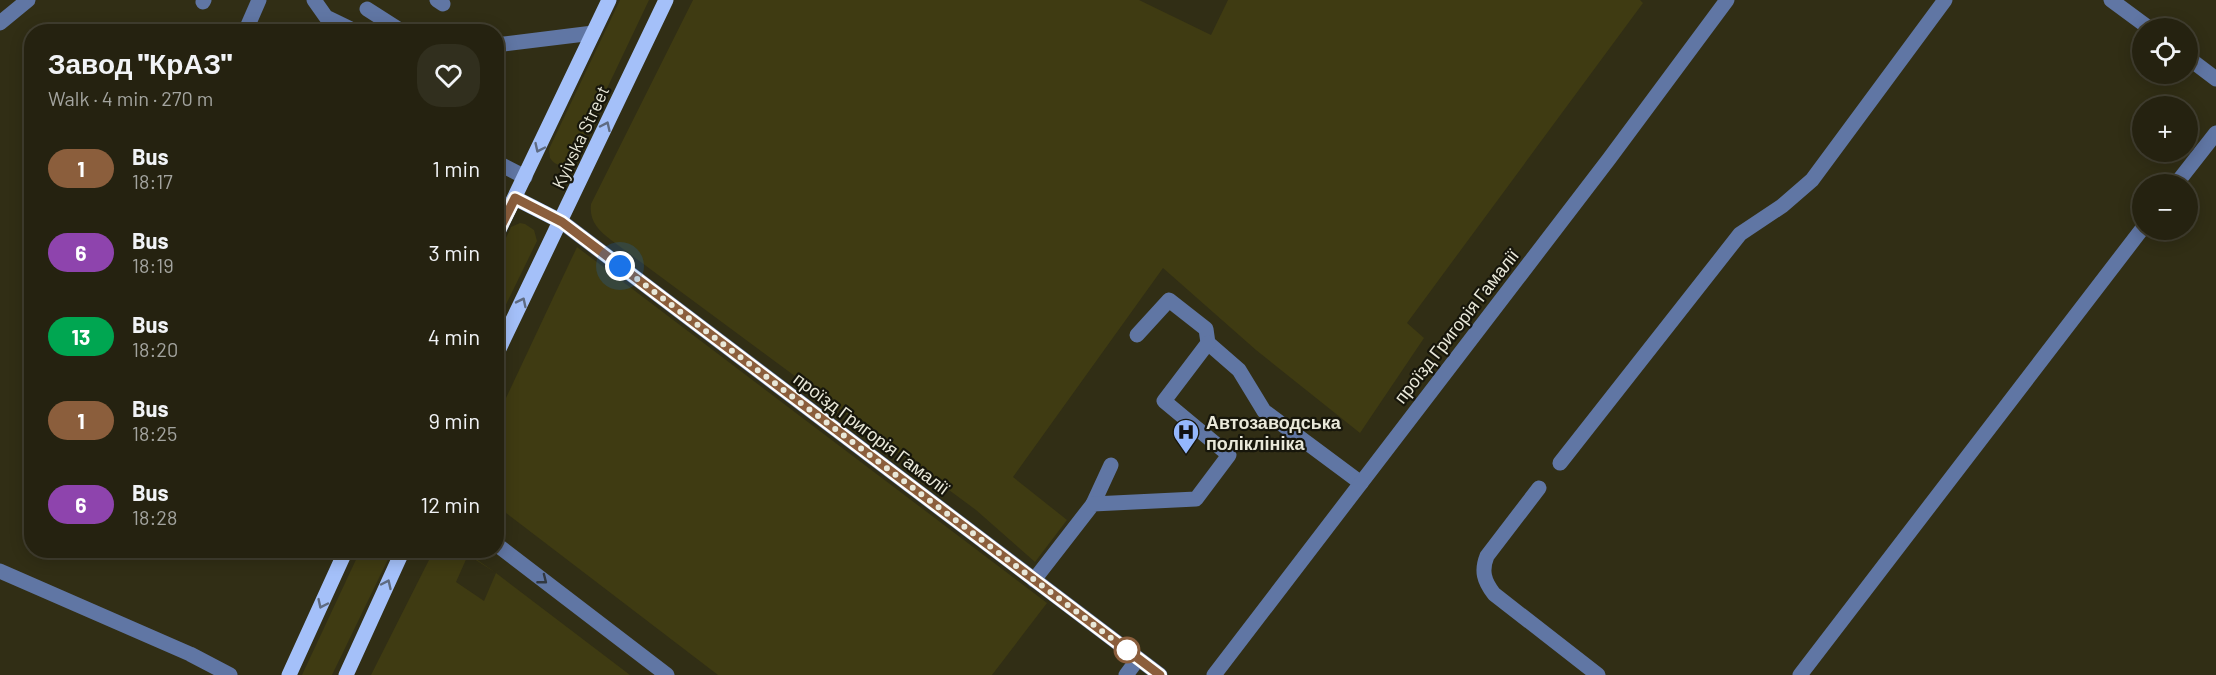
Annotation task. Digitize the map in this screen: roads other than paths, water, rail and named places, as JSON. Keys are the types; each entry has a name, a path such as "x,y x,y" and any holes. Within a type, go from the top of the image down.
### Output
{"main road":[{"name":"Kyivska Street","path":"504,220 609,0"},
{"name":"Kyivska Street","path":"504,339 562,222 666,0"},
{"path":"515,198 562,222"},
{"path":"289,675 342,558"},
{"path":"346,675 399,558"}],"street":[{"path":"0,23 28,0"},
{"path":"248,24 259,0"},
{"path":"314,0 326,17 340,24"},
{"name":"проїзд Григорія Гамалії","path":"1214,675 1609,159 1727,0"},
{"path":"1560,463 1740,234 1782,206 1812,180 1946,0"},
{"path":"2111,0 2135,18"},
{"path":"368,9 391,24"},
{"path":"504,44 593,33"},
{"path":"2198,65 2216,79"},
{"path":"2184,174 2216,133"},
{"path":"504,166 525,177"},
{"name":"проїзд Григорія Гамалії","path":"562,222 1160,675"},
{"path":"1800,675 2134,240"},
{"path":"1137,335 1169,300 1206,329 1208,344 1239,370 1264,411 1361,483"},
{"path":"1093,504 1196,499 1229,455 1164,401 1208,344"},
{"path":"1034,580 1093,504 1111,465"},
{"path":"1539,488 1487,556 1483,568 1486,583 1494,594 1598,675"},
{"path":"504,550 667,675"},
{"path":"0,572 190,654 230,675"},
{"path":"1126,675 1138,659"}],"place":[{"name":"Автозаводська поліклініка","path":"1186,455"}]}
